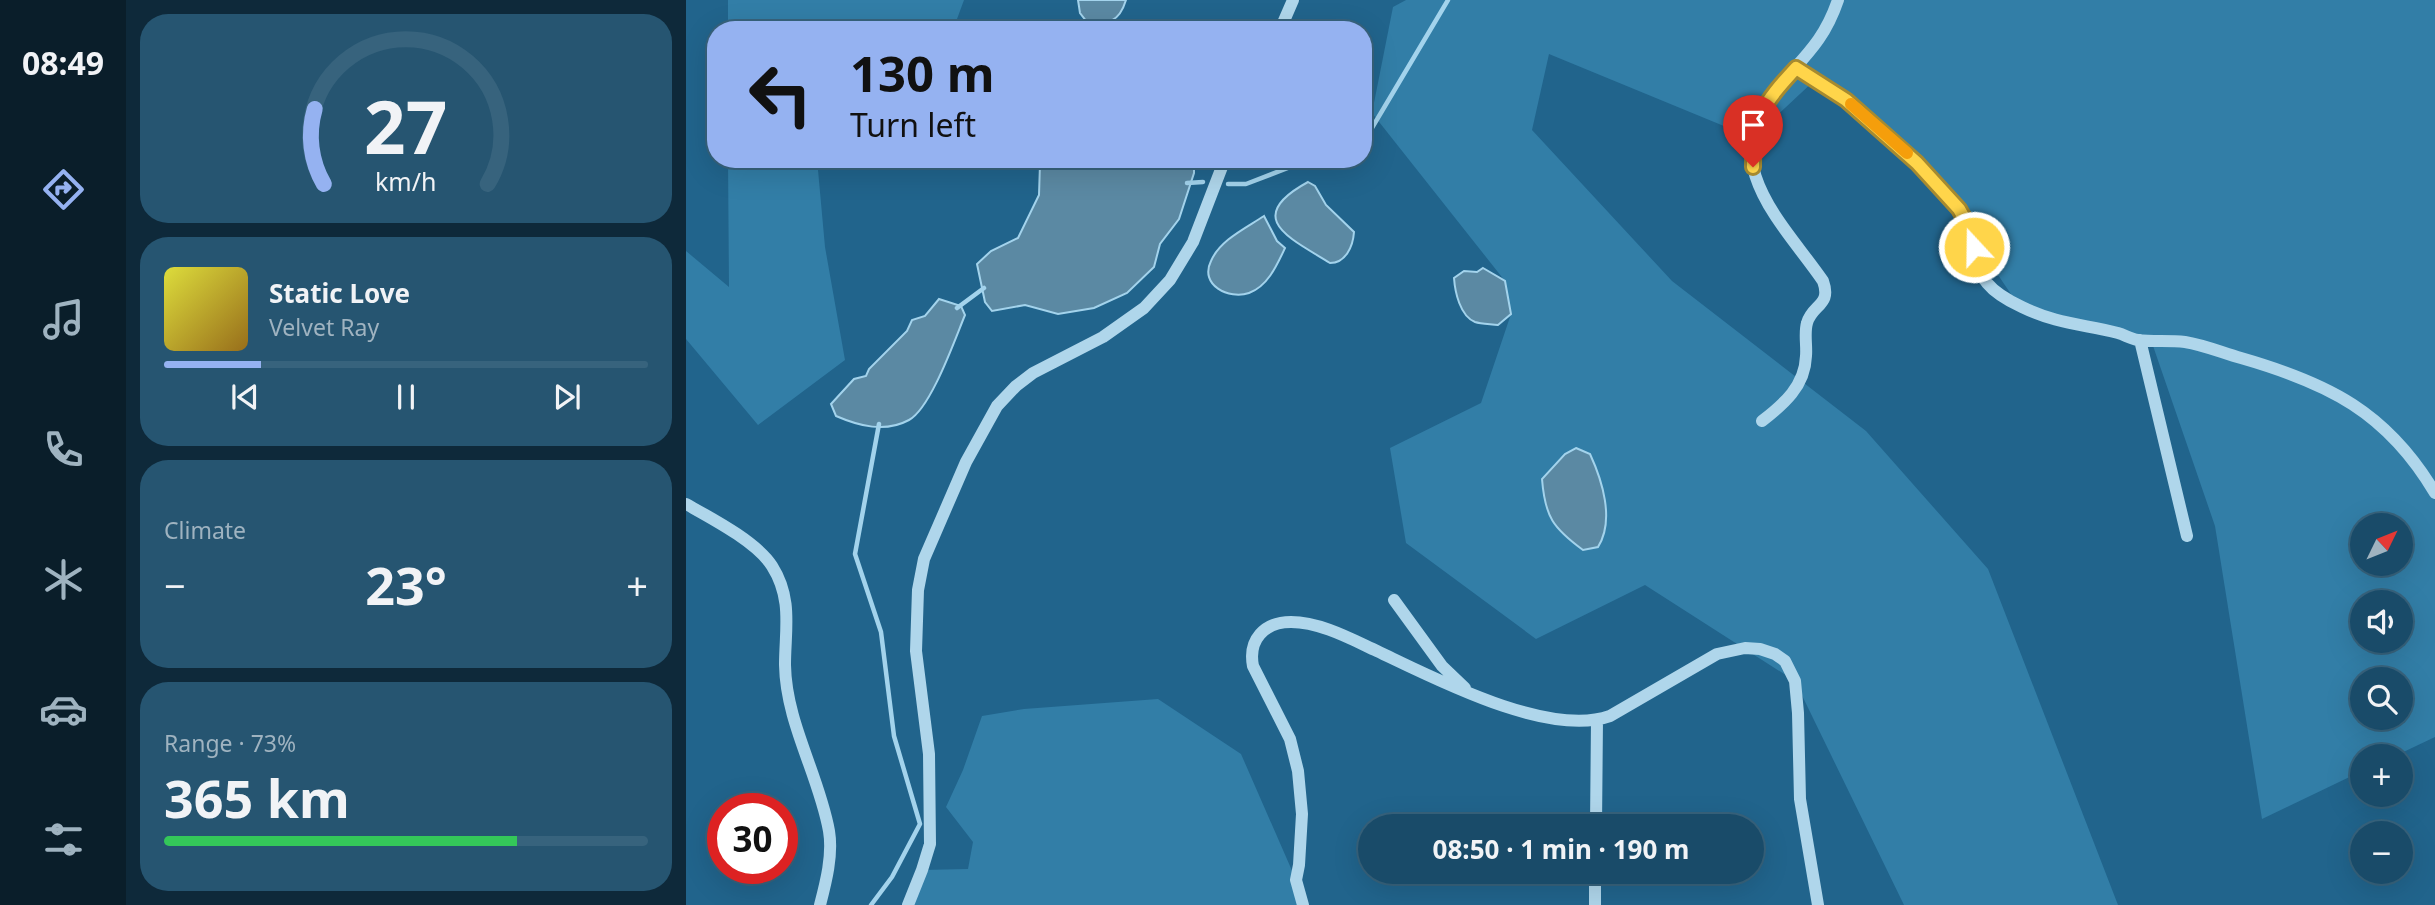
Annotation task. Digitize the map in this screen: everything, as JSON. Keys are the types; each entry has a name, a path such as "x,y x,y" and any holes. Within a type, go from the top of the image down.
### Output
{"street":[{"path":"1284,21 1293,0"},
{"path":"1762,421 1794,394 1806,361 1807,323 1826,296 1824,281 1772,211 1757,185 1753,167 1753,138 1759,116 1773,93 1820,39 1831,22 1838,0"},
{"path":"1796,68 1846,100 1880,128 1959,209 1968,225 1979,268 1986,282 2000,295 2054,321 2140,340 2188,343 2278,369 2339,394 2385,428 2407,452 2435,493"},
{"path":"908,905 930,844 929,754 916,651 918,590 924,559 966,462 997,407 1016,386 1033,373 1102,337 1143,307 1170,280 1193,242 1222,168"},
{"path":"2140,340 2187,536"},
{"path":"686,504 728,528 754,549 771,564 781,582 788,612 785,665 787,687 798,734 829,832 826,884 820,905"},
{"path":"1394,600 1443,666 1470,693"},
{"path":"1303,905 1296,880 1302,814 1298,771 1290,738 1253,666 1252,648 1256,636 1273,625 1291,622 1312,625 1367,646 1494,703 1533,714 1572,720 1597,720 1610,716 1717,654 1745,648 1775,654 1785,661 1795,681 1800,799 1818,905"},
{"path":"1596,814 1597,720"},
{"path":"1595,884 1595,905"}],"shaded area":[{"path":"728,0 964,0 956,21 728,21"},
{"path":"1078,0 1126,0 1120,13 1110,21 1086,21 1080,13"},
{"path":"1406,0 2435,0 2435,737 2413,747 2413,744 2350,744 2350,777 2262,819 2215,526 2151,340 2019,306 1942,192 1816,79 1753,138 1549,54 1532,130 1672,281 1866,431 1988,569 2118,905 1904,905 1795,681 1645,585 1536,639 1406,543 1390,448 1481,403 1511,314 1505,281 1372,113 1393,7"},
{"path":"728,168 818,168 825,247 845,360 758,425 686,339 686,251 729,287"},
{"path":"1040,168 1194,168 1179,219 1160,244 1154,267 1127,293 1094,308 1058,314 1025,305 992,311 985,302 977,264 991,251 1018,238 1039,195"},
{"path":"1308,182 1315,186 1326,205 1354,232 1348,253 1336,262 1330,263 1300,245 1279,227 1275,217 1278,206 1288,195"},
{"path":"1264,216 1277,241 1285,248 1271,274 1262,285 1249,293 1233,294 1218,289 1212,284 1208,270 1215,254 1234,235"},
{"path":"1483,268 1505,281 1511,314 1498,325 1477,323 1470,319 1457,296 1454,278 1464,271 1477,272"},
{"path":"939,299 961,306 965,315 934,388 917,413 900,424 881,427 854,423 836,416 831,404 854,379 866,376 869,369 907,331 912,320 925,316"},
{"path":"1576,448 1590,454 1599,476 1606,513 1606,525 1598,547 1583,550 1564,535 1552,520 1545,503 1542,479 1565,454"},
{"path":"1158,699 1241,754 1307,905 908,905 922,870 968,869 973,842 946,807 963,770 982,716 1024,709"}],"waterway":[{"path":"1372,128 1448,0"},
{"path":"1228,184 1246,184 1288,168"},
{"path":"1187,183 1203,182"},
{"path":"957,308 984,288"},
{"path":"871,905 892,877 920,824 894,736 881,632 855,554 879,424"}],"slow traffic":[{"path":"1851,104 1907,153"}],"route":[{"path":"1753,167 1753,138 1759,116 1773,93 1796,68 1846,100 1917,163 1959,209 1968,225 1974,247"}]}
